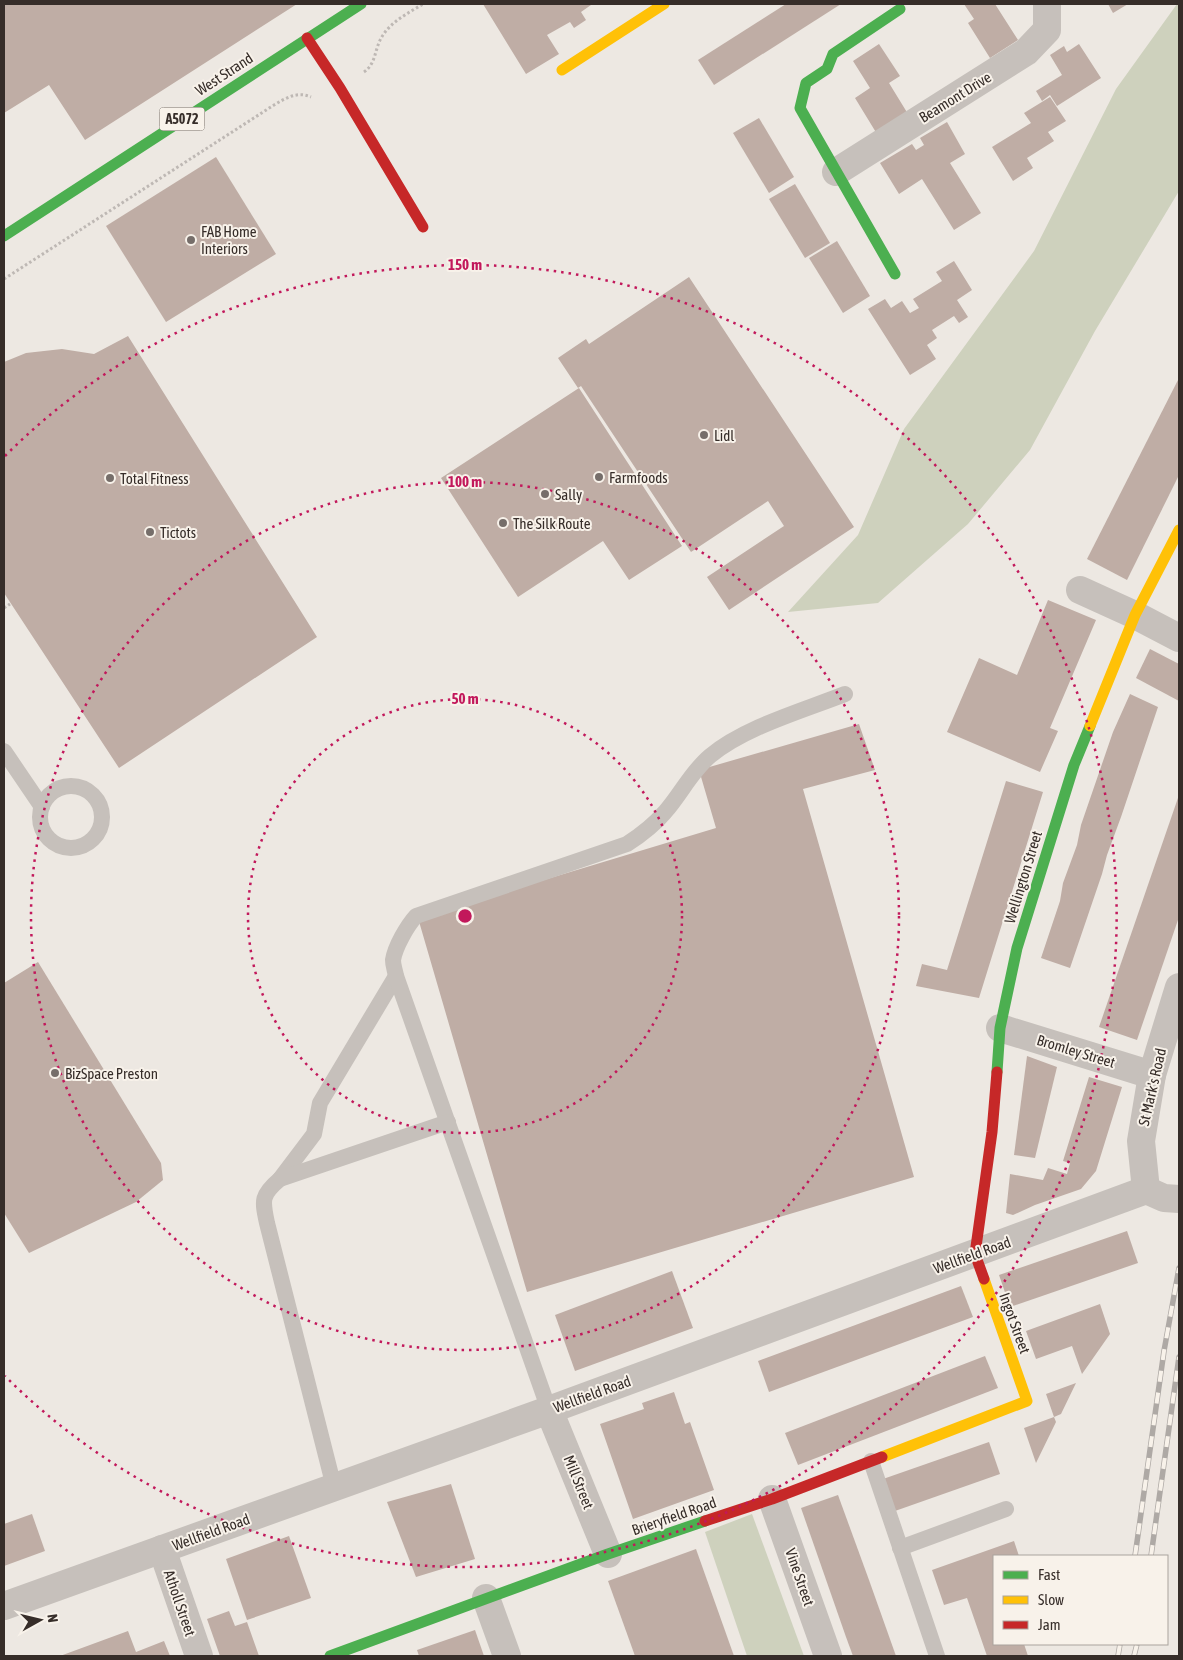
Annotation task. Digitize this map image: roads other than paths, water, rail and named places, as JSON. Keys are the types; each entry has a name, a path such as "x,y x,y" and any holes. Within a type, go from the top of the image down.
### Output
{"main road":[{"name":"West Strand","path":"4,236 361,4"},
{"path":"562,70 664,4"},
{"path":"895,274 800,108 806,83 827,69 833,54 900,9"},
{"path":"306,38 340,88 423,227"},
{"name":"Wellington Street","path":"975,1254 992,1132 1000,1028 1017,948 1074,765 1135,615 1179,530"},
{"name":"Ingot Street","path":"975,1254 1027,1401"},
{"name":"Brieryfield Road","path":"330,1656 608,1554 772,1499 1027,1401"}],"street":[{"name":"Beamont Drive","path":"836,172 1026,52 1047,30 1047,4"},
{"path":"1080,590 1179,638"},
{"name":"St Mark's Road","path":"1163,1196 1140,1141 1152,1075 1179,987"},
{"name":"Bromley Street","path":"1000,1028 1152,1075"},
{"name":"Wellfield Road","path":"4,1606 975,1254 1163,1196"},
{"name":"Mill Street","path":"549,1410 608,1554"},
{"name":"Vine Street","path":"772,1499 828,1656"},
{"name":"Atholl Street","path":"162,1549 199,1656"},
{"path":"486,1598 507,1656"}],"lane":[{"path":"549,1410 396,976 393,957 408,925 416,916 627,844 645,832 665,813 696,770 726,744 751,731 845,694"},
{"path":"4,751 42,807"},
{"path":"334,1487 262,1201 268,1189 280,1179 314,1134 320,1103 396,976"},
{"path":"280,1179 448,1122"},
{"path":"871,1461 937,1656"},
{"path":"900,1548 1006,1509"}],"railway":[{"path":"1135,1555 1164,1351 1179,1268"},
{"path":"1151,1555 1179,1357"},
{"path":"1118,1656 1120,1645"},
{"path":"1134,1656 1137,1645"}],"place":[{"name":"FAB Home Interiors","path":"191,240"},
{"name":"Lidl","path":"704,435"},
{"name":"Farmfoods","path":"599,477"},
{"name":"Total Fitness","path":"110,478"},
{"name":"Sally","path":"545,494"},
{"name":"The Silk Route","path":"503,523"},
{"name":"Tictots","path":"150,532"},
{"name":"BizSpace Preston","path":"55,1073"}]}
